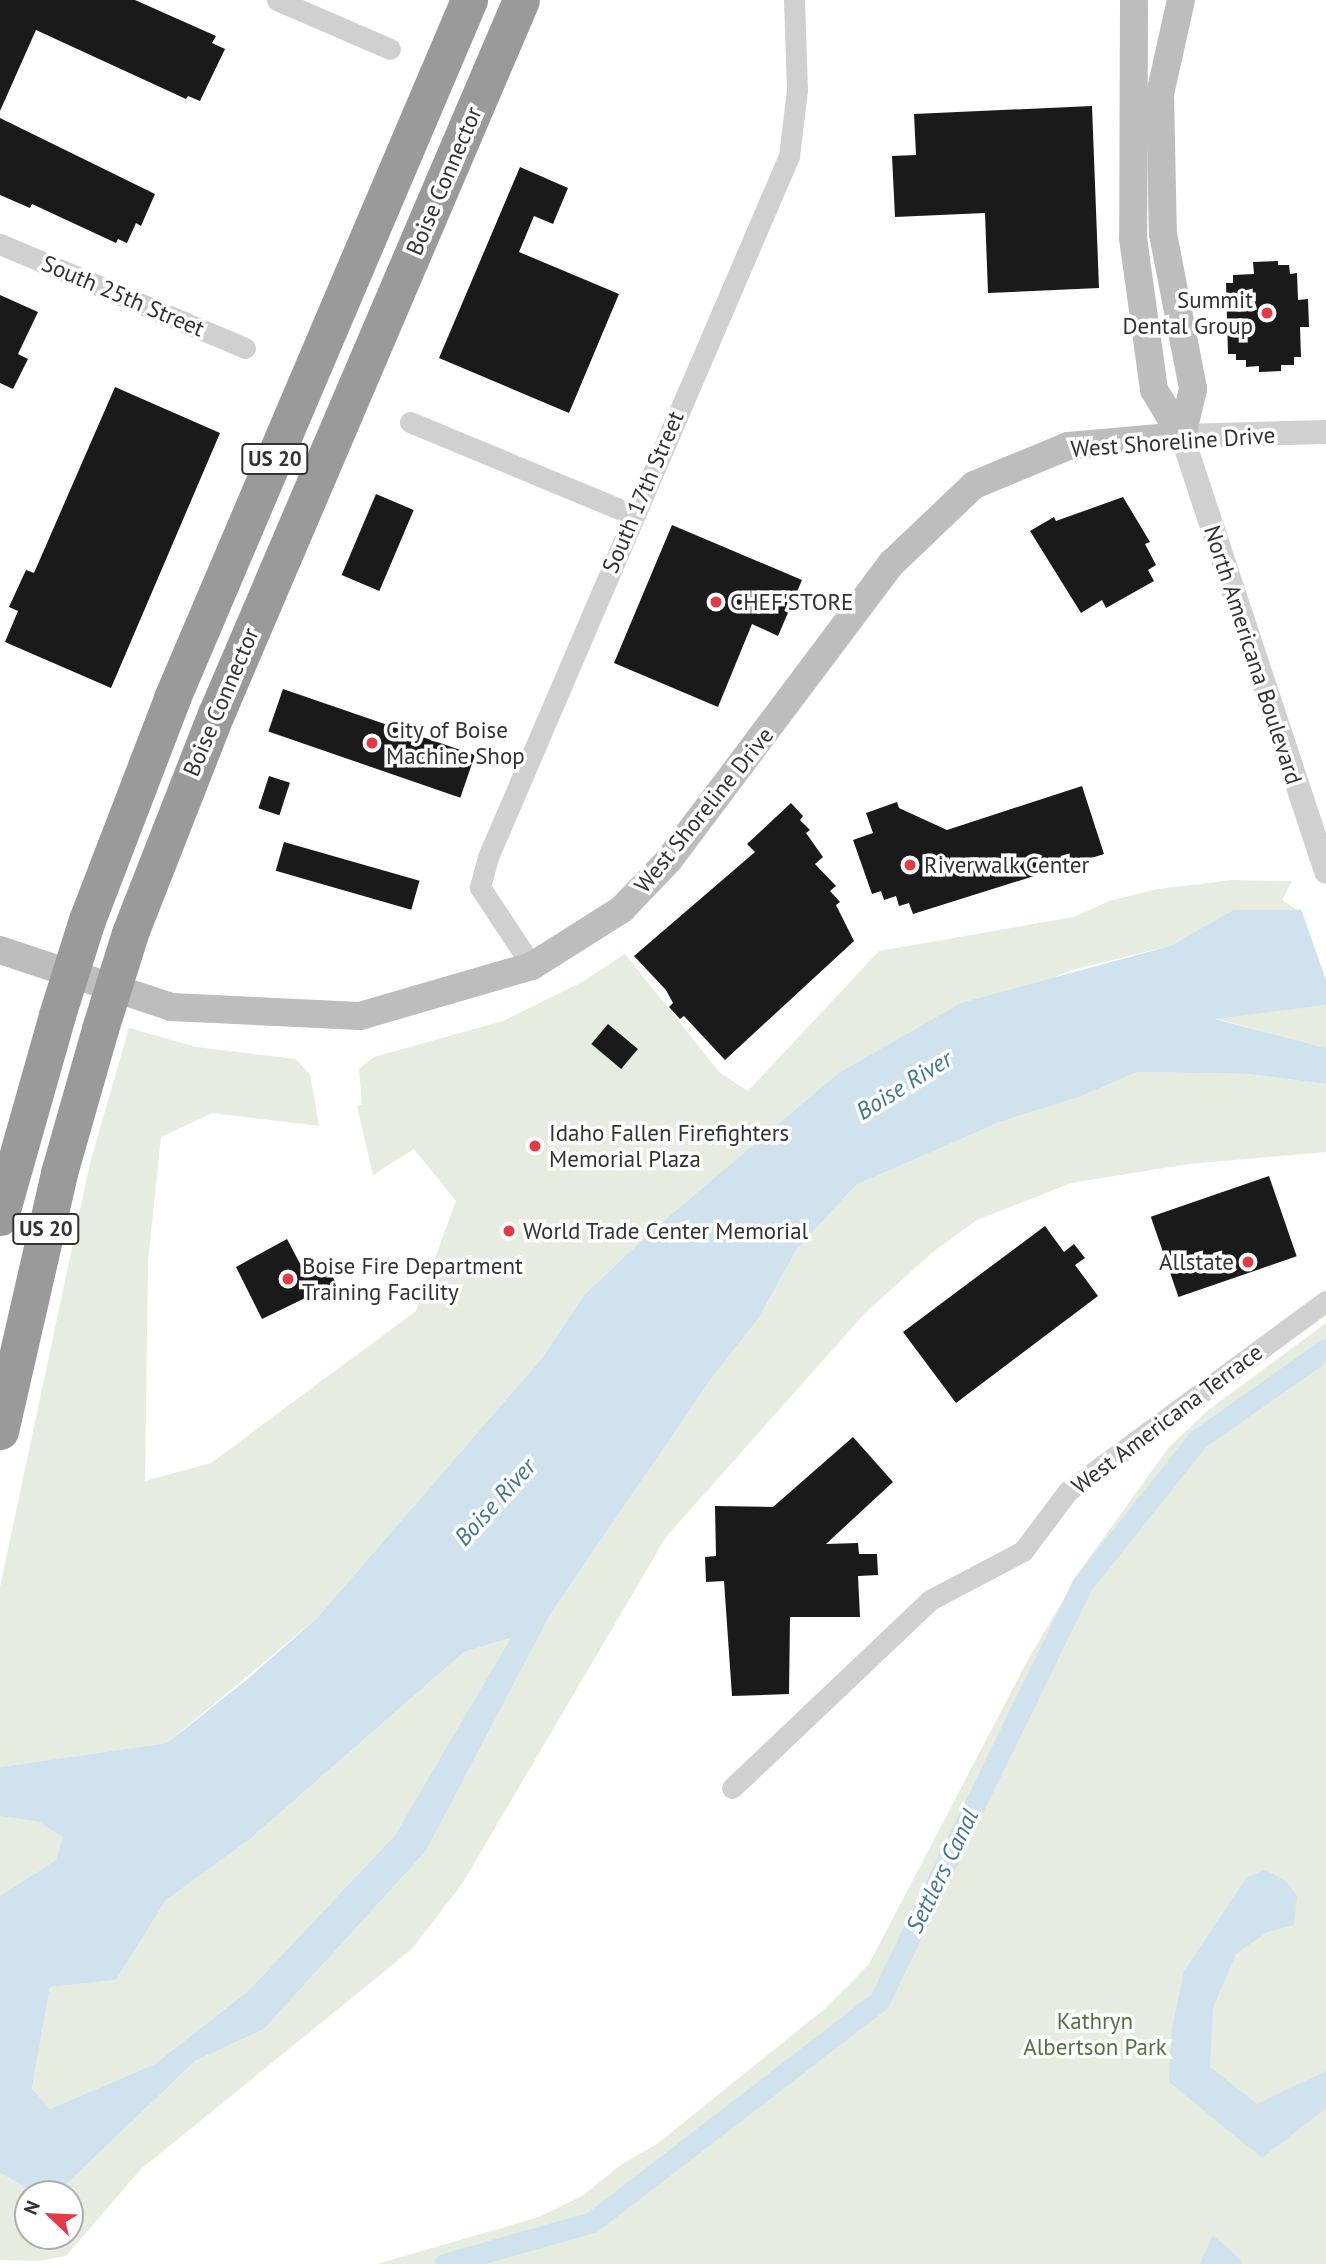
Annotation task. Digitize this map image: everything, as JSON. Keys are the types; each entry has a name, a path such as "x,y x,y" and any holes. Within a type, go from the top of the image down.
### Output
{"highway":[{"name":"Boise Connector","path":"0,1217 87,920 172,698 469,0"},
{"name":"Boise Connector","path":"0,1431 59,1173 100,1029 131,933 216,714 522,0"},
{"path":"480,96 547,0"}],"main road":[{"path":"1134,0 1133,238 1154,390 1182,436"},
{"path":"1181,0 1160,94 1163,234 1193,389 1182,436"},
{"name":"West Shoreline Drive","path":"0,950 171,1007 360,1016 532,966 622,909 668,861 892,563 974,485 1068,446 1182,436"}],"street":[{"path":"277,0 390,49"},
{"name":"South 17th Street","path":"532,966 480,887 493,843 789,156 797,90 794,0"},
{"name":"South 25th Street","path":"0,244 245,348"},
{"path":"410,422 634,515"},
{"name":"West Shoreline Drive","path":"1182,436 1326,432"},
{"name":"North Americana Boulevard","path":"1182,436 1324,866"},
{"name":"West Americana Terrace","path":"732,1788 930,1600 1023,1551 1068,1491 1326,1301"}],"green space":[{"path":"1232,880 1292,881 1282,900 1297,910 1233,910 1170,946 1071,970 837,1074 655,1228 584,1295 542,1358 317,1618 167,1743 0,1767 0,1587 90,1163 129,1028 196,1047 296,1059 310,1075 319,1126 212,1113 161,1137 148,1261 145,1481 211,1463 416,1311 456,1201 414,1149 373,1175 357,1106 362,1105 359,1069 374,1057 503,1021 582,982 625,954 720,1073 748,1091 879,951 1074,917 1109,901 1158,889"},
{"path":"1326,1005 1326,1048 1213,1018"},
{"path":"1137,1072 1248,1074 1326,1084 1326,1152 1189,1164 1071,1183 977,1220 934,1251 865,1313 666,1537 462,1884 412,1949 141,2169 84,2235 84,2180 71,2180 195,2061 264,2029 426,1851 551,1613 713,1376 758,1319 797,1249 856,1185 1000,1122 1082,1096"},
{"name":"Kathryn Albertson Park","path":"1326,1323 1326,2264 377,2264 539,2217 582,2196 622,2164 657,2144 827,2007 869,1964 1030,1656 1084,1565 1169,1447 1207,1411"},
{"path":"512,1638 395,1835 248,1991 155,2064 50,2109 32,2090 50,1987 116,1980 166,1900 250,1839 464,1652"},
{"path":"0,1816 39,1822 64,1837 56,1860 0,1896"},
{"path":"0,2173 14,2181 14,2250 71,2250 66,2256 38,2261 0,2260"}],"water":[{"name":"Boise River","path":"1326,902 1326,1005 1215,1019 1326,1048 1326,1084 1248,1074 1137,1072 1082,1096 1000,1122 856,1185 797,1249 758,1319 713,1376 551,1613 426,1851 264,2029 195,2061 71,2180 14,2181 0,2173 0,1896 56,1860 63,1837 39,1822 0,1816 0,1767 167,1743 249,1678 317,1618 542,1358 584,1295 655,1228 837,1074 961,1003 1170,946 1233,910 1297,910","holes":["511,1638 395,1835 248,1991 155,2064 50,2109 32,2089 50,1987 116,1980 166,1900 250,1839 464,1652"]},
{"path":"1265,1870 1286,1881 1297,1896 1294,1925 1267,1932 1236,1954 1213,2007 1210,2067 1257,2104 1326,2071 1326,2108 1262,2158 1169,2082 1172,2028 1184,1971 1246,1878"},
{"path":"1213,2235 1240,2259 1241,2264 1200,2264"}],"pier":[{"path":"1326,898 1326,980 1300,906"}],"building":[{"path":"0,0 135,0 216,36 212,43 225,49 200,101 188,96 186,99 36,30 0,111"},
{"path":"1092,106 1099,288 988,293 985,213 895,217 892,156 916,155 914,114"},
{"path":"0,118 155,194 141,226 136,223 127,243 118,239 116,243 32,204 30,208 0,195"},
{"path":"520,167 568,188 553,224 534,216 519,252 619,294 569,413 439,358"},
{"name":"Summit Dental Group","path":"1278,261 1278,265 1289,265 1290,274 1297,273 1298,300 1308,299 1309,327 1300,327 1301,357 1294,357 1294,365 1281,365 1281,371 1259,372 1259,366 1246,367 1246,360 1236,360 1236,354 1228,354 1226,283 1233,283 1233,275 1254,274 1253,262"},
{"path":"0,295 38,312 18,354 28,359 13,389 0,383"},
{"path":"115,387 220,433 111,688 5,642 18,611 9,607 26,570 34,573"},
{"path":"376,494 414,510 379,591 342,575"},
{"path":"1123,497 1150,542 1145,544 1156,565 1148,570 1154,581 1106,608 1102,600 1081,613 1030,531 1054,517 1056,521"},
{"name":"CHEF'STORE","path":"672,525 802,580 778,636 752,624 718,707 614,663"},
{"name":"City of Boise Machine Shop","path":"283,689 475,755 460,798 268,732"},
{"path":"269,776 290,783 279,815 258,808"},
{"path":"1082,786 1104,854 913,914 909,903 899,906 896,896 884,900 881,891 872,894 853,840 873,833 866,813 897,802 899,808 947,830"},
{"path":"791,803 803,816 800,820 810,830 806,833 823,857 815,864 836,886 830,891 840,902 836,905 854,941 725,1060 684,1016 680,1019 669,1007 673,1003 666,990 634,956 755,852 747,844"},
{"path":"284,842 420,881 411,910 276,871"},
{"path":"608,1024 638,1049 621,1069 591,1044"},
{"path":"1269,1176 1297,1256 1178,1297 1151,1217"},
{"path":"1045,1226 1064,1252 1074,1244 1085,1258 1075,1265 1098,1296 956,1403 903,1332"},
{"name":"Boise Fire Department Training Facility","path":"287,1239 306,1275 326,1265 336,1283 262,1319 236,1267"},
{"path":"853,1437 893,1482 826,1544 858,1543 859,1554 877,1554 878,1575 858,1576 860,1617 790,1617 789,1694 732,1696 724,1581 706,1582 705,1557 716,1556 715,1506 773,1507"}],"waterway":[{"name":"Settlers Canal","path":"444,2264 592,2222 879,2001 1081,1586 1197,1440 1326,1349"}],"place":[{"name":"Summit Dental Group","path":"1267,313"},
{"name":"CHEF'STORE","path":"716,602"},
{"name":"City of Boise Machine Shop","path":"372,743"},
{"name":"Riverwalk Center","path":"910,865"},
{"name":"Idaho Fallen Firefighters Memorial Plaza","path":"535,1146"},
{"name":"World Trade Center Memorial","path":"509,1231"},
{"name":"Allstate","path":"1248,1262"},
{"name":"Boise Fire Department Training Facility","path":"288,1279"}]}
